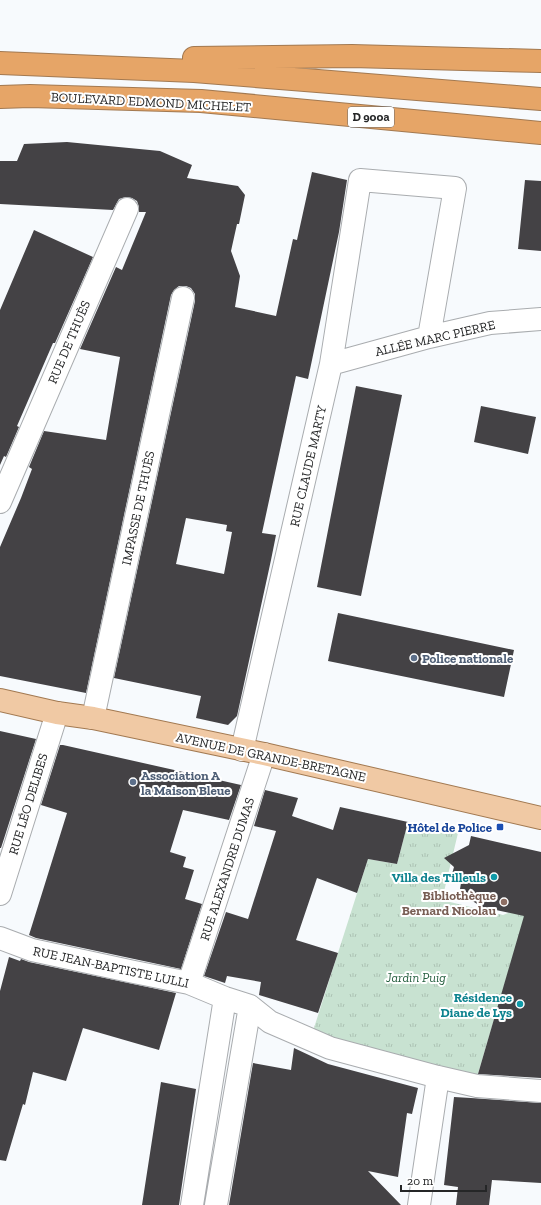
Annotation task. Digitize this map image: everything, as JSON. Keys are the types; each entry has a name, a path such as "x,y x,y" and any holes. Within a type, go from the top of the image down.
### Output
{"highway":[{"path":"0,62 352,56 541,61"},
{"path":"0,62 194,71 541,98"},
{"name":"BOULEVARD EDMOND MICHELET","path":"0,97 30,96 201,101 541,133"}],"main road":[{"name":"AVENUE DE GRANDE-BRETAGNE","path":"0,700 57,713 93,718 264,754 541,818"}],"street":[{"name":"RUE CLAUDE MARTY","path":"242,750 331,364 360,180 454,188 430,338"},
{"name":"RUE DE THUÈS","path":"0,502 6,473 127,209"},
{"name":"IMPASSE DE THUÈS","path":"93,718 183,298"},
{"name":"ALLÉE MARC PIERRE","path":"331,364 490,323 541,319"},
{"name":"RUE LÉO DELIBES","path":"0,894 57,713"},
{"name":"RUE ALEXANDRE DUMAS","path":"189,983 264,754"},
{"name":"RUE JEAN-BAPTISTE LULLI","path":"0,938 32,950 189,983 225,998 250,1006 270,1022 330,1048 477,1086 541,1091"},
{"path":"192,1205 225,998"},
{"path":"216,1205 250,1006"},
{"path":"419,1205 438,1077"}],"green space":[{"name":"Jardin Puig","path":"408,822 458,833 442,900 503,915 528,905 477,1077 387,1054 313,1031 368,859 397,864"}],"building":[{"path":"67,142 160,151 192,165 187,178 238,186 245,195 239,224 237,224 231,251 240,276 235,307 276,316 293,239 297,240 312,172 347,180 339,232 308,379 296,376 262,533 276,535 237,716 228,725 196,718 201,696 114,678 195,301 195,294 191,288 186,286 179,286 171,295 86,693 0,676 0,547 32,469 29,467 44,431 106,440 120,357 80,349 116,267 122,270 146,212 139,212 137,201 126,197 119,199 113,210 0,204 0,161 17,161 24,144","holes":["186,518 227,525 226,531 232,532 224,574 176,564"]},
{"path":"525,180 541,181 541,251 518,249"},
{"path":"34,230 93,257 55,343 53,343 17,426 19,427 6,457 4,456 0,465 0,310"},
{"path":"356,386 402,395 361,596 317,587"},
{"path":"481,406 536,417 528,454 474,442"},
{"path":"338,613 514,650 504,697 328,661"},
{"path":"0,731 36,739 1,848 0,848"},
{"path":"60,745 241,785 229,820 183,810 170,852 186,857 183,867 194,870 185,899 202,904 181,969 36,938 29,935 67,813 41,805"},
{"path":"265,790 298,798 292,816 333,830 340,807 408,822 397,864 368,859 357,893 317,878 296,940 338,953 318,1013 259,995 261,982 227,976 225,983 204,976 226,912 248,919 276,831 254,826"},
{"path":"471,836 541,852 541,1078 478,1074 524,916 482,907 474,902 464,899 466,891 460,889 461,883 450,881 454,867 444,858 469,845"},
{"path":"9,957 20,961 21,959 29,962 176,993 159,1050 83,1028 66,1081 33,1072 25,1105 23,1104 6,1161 0,1160 0,991"},
{"path":"294,1048 328,1064 418,1088 412,1114 407,1113 398,1177 368,1171 401,1205 229,1205 253,1063 291,1070"},
{"path":"161,1082 196,1089 179,1205 142,1205"},
{"path":"454,1097 541,1103 541,1183 492,1180 489,1205 456,1205 458,1187 444,1185"}],"place":[{"name":"Police nationale","path":"414,658"},
{"name":"Association A la Maison Bleue","path":"133,782"},
{"name":"Hôtel de Police","path":"500,827"},
{"name":"Villa des Tilleuls","path":"494,877"},
{"name":"Bibliothèque Bernard Nicolau","path":"504,902"},
{"name":"Résidence Diane de Lys","path":"520,1004"}]}
